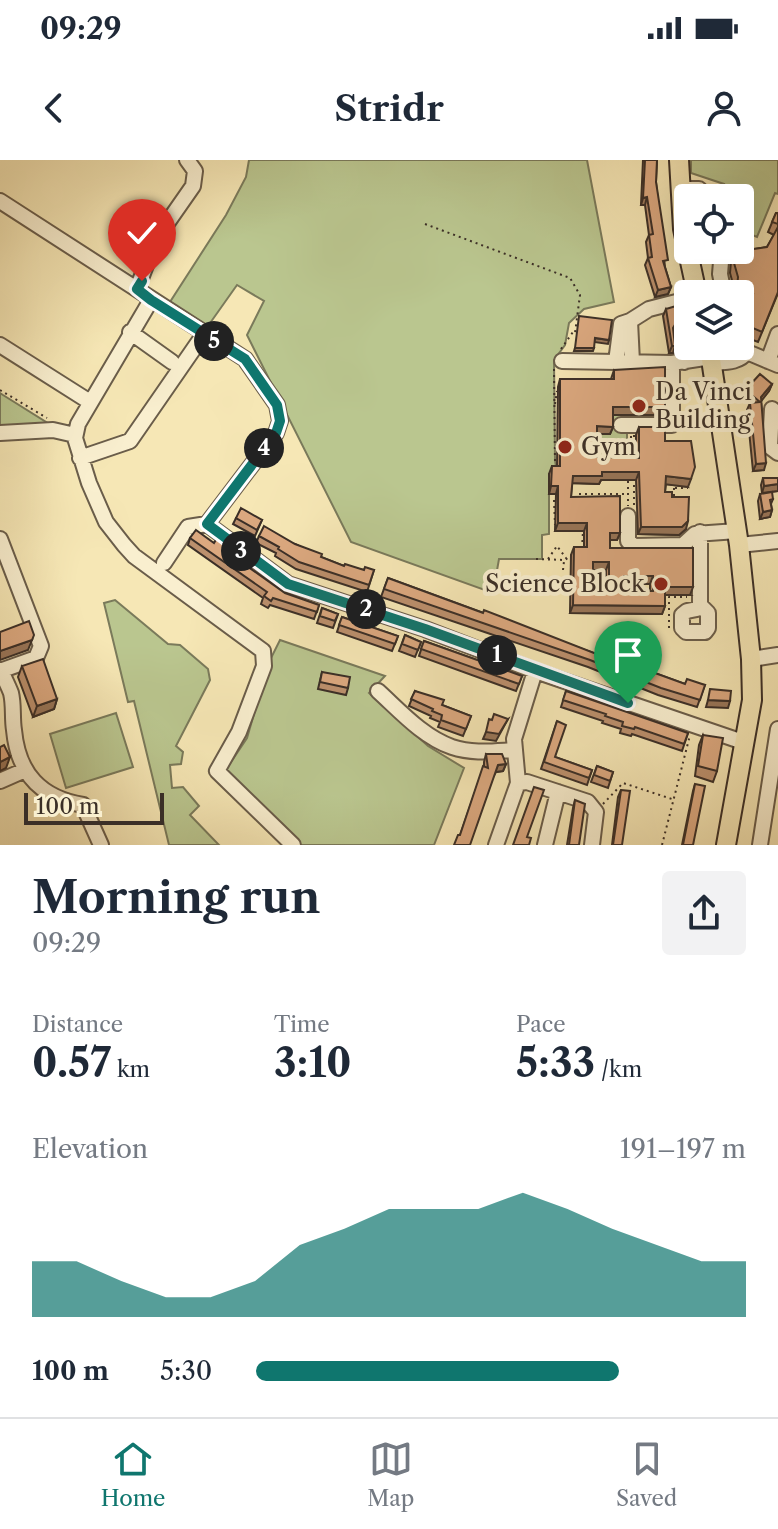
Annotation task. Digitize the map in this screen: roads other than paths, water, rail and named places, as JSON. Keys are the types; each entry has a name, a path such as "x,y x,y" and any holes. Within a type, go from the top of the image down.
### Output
{"main road":[{"path":"679,160 680,184"},
{"path":"711,360 738,538 751,659 752,700 726,845"}],"street":[{"path":"137,289 155,241 194,184 195,170 187,160"},
{"path":"0,201 245,359 277,405 280,421 276,433 207,524 188,527 164,563"},
{"path":"151,300 90,402 75,435 80,458 102,513 132,555 263,651 264,667 239,732 217,771 293,845"},
{"path":"616,362 621,324 649,309 674,303"},
{"path":"630,321 632,362"},
{"path":"130,332 172,362"},
{"path":"80,458 130,441 204,334"},
{"path":"754,353 773,363 778,334"},
{"path":"0,345 90,402"},
{"path":"559,358 616,362 687,360"},
{"path":"626,428 672,425 678,362"},
{"path":"772,409 770,447 778,453"},
{"path":"0,433 53,430 75,435"},
{"path":"633,509 628,541 631,545 683,545 700,532 778,541"},
{"path":"207,524 288,584 425,629 535,671 746,743"},
{"path":"700,532 700,605"},
{"path":"0,539 41,646 36,658 1,670 12,695 14,735 25,770 38,788 65,802 83,805 101,845"},
{"path":"751,659 778,655"},
{"path":"496,845 518,783 514,739 535,671"},
{"path":"378,691 419,728 452,747 485,752 515,750"},
{"path":"760,845 778,729"},
{"path":"0,781 25,770"},
{"path":"518,783 527,782 588,802 596,812 592,845"},
{"path":"545,845 558,792"}],"place":[{"name":"Da Vinci Building","path":"639,406"},
{"name":"Gym","path":"565,447"},
{"name":"Science Block","path":"661,584"}]}
